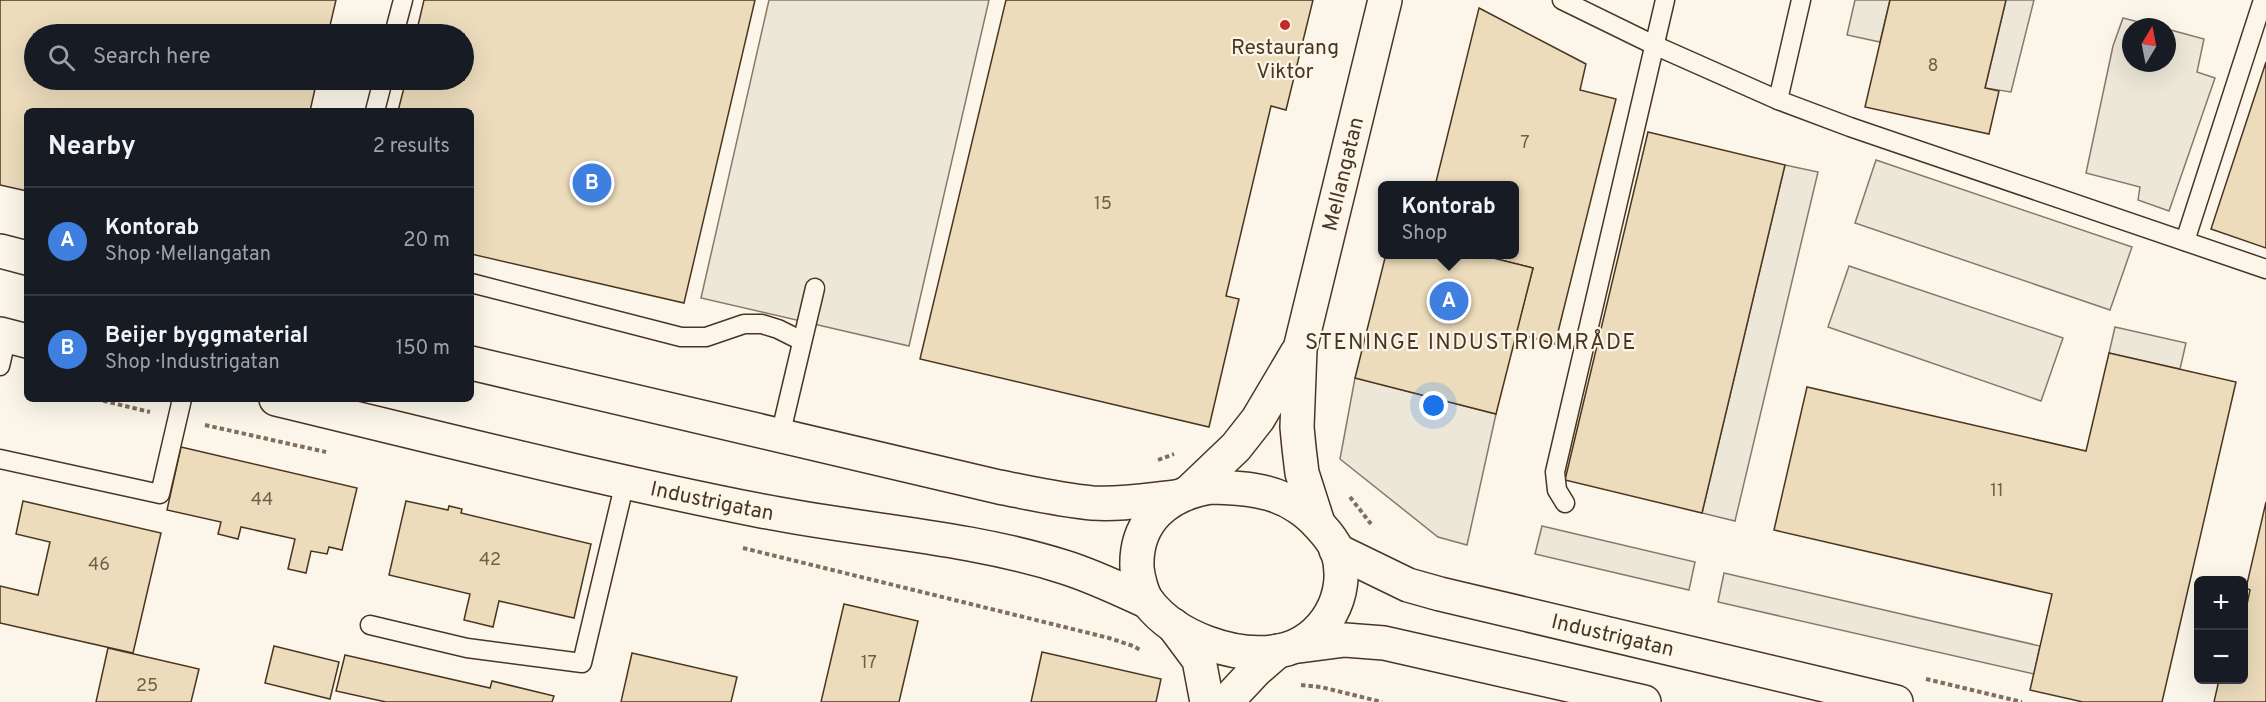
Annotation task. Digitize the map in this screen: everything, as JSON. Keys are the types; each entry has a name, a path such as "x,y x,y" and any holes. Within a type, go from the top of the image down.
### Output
{"main road":[{"name":"Mellangatan","path":"1318,523 1302,473 1299,448 1297,428 1300,349 1385,0"},
{"path":"0,251 24,257"},
{"name":"Mellangatan","path":"1183,494 1236,447 1258,419 1300,349"},
{"path":"474,364 999,487 1065,500 1124,503 1183,494 1211,487 1246,488 1297,505 1318,523 1336,550 1341,578 1333,610 1322,629 1256,670 1226,702"},
{"name":"Industrigatan","path":"289,402 625,482 765,512 943,540 1019,555 1097,579 1148,602"},
{"path":"1183,494 1152,516 1141,538 1137,556 1138,576 1148,602 1173,626 1198,660 1208,702"},
{"name":"Industrigatan","path":"1336,550 1408,585 1440,594 1896,702"},
{"path":"1173,626 1201,642 1232,650 1288,649 1345,640 1384,643 1560,691 1644,702"}],"lane":[{"path":"397,24 403,0"},
{"path":"1562,0 1654,45 1778,100 2266,269"},
{"path":"1565,503 1557,490 1555,472 1665,0"},
{"path":"1778,100 1801,0"},
{"path":"2185,242 2263,0"},
{"path":"376,108 380,90"},
{"path":"474,284 681,337 706,337 744,324 762,324 802,341"},
{"path":"780,435 815,288"},
{"path":"0,459 160,494 181,402"},
{"path":"370,625 467,648 582,663 625,482"}],"path":[{"path":"108,402 327,453"},
{"path":"734,546 1109,638 1133,646 1150,656"},
{"path":"1299,685 1321,687 1382,702"}],"shaded area":[{"path":"769,0 989,0 909,346 701,298"},
{"path":"1855,0 1890,0 1880,42 1847,35"},
{"path":"2006,0 2034,0 2011,92 1985,88"},
{"path":"2122,21 2122,72 2176,72 2176,31 2204,39 2197,72 2215,78 2169,211 2138,200 2140,187 2086,173 2113,46"},
{"path":"1876,160 2132,247 2110,310 1855,223"},
{"path":"1785,165 1818,172 1735,521 1702,513"},
{"path":"1849,266 2063,338 2041,401 1828,327"},
{"path":"2115,327 2186,343 2180,369 2109,353"},
{"path":"1355,378 1496,414 1467,545 1438,537 1340,459"},
{"path":"1542,526 1695,562 1689,590 1535,554"},
{"path":"1724,573 2040,646 2034,674 1718,602"}],"building":[{"path":"0,0 336,0 330,24 24,24 24,90 315,90 311,108 24,108 24,190 0,185"},
{"path":"424,0 755,0 684,303 474,255 474,108 399,108 403,90 474,90 474,24 418,24"},
{"path":"1006,0 1313,0 1286,110 1271,106 1226,296 1239,299 1209,427 920,359"},
{"path":"1890,0 2006,0 1985,88 1999,91 1989,134 1865,107"},
{"path":"1479,8 1586,64 1580,90 1616,99 1555,344 1516,333 1533,268 1497,259 1519,259 1519,181 1436,181"},
{"path":"2266,62 2266,248 2211,229"},
{"path":"1648,132 1785,165 1702,513 1565,480"},
{"path":"1385,259 1497,259 1533,268 1496,414 1355,378"},
{"path":"2109,353 2236,382 2162,702 2083,702 2030,690 2052,594 1774,530 1807,387 2086,451"},
{"path":"181,447 357,488 342,550 329,547 327,554 311,551 306,573 288,569 295,539 241,527 238,539 218,534 221,522 167,510"},
{"path":"23,501 161,533 133,653 0,623 0,586 38,595 50,542 16,534"},
{"path":"406,501 448,510 449,506 462,509 461,513 591,544 574,618 499,601 493,627 464,620 470,594 389,575"},
{"path":"2266,502 2266,702 2214,702 2218,684 2248,684 2250,590 2248,579"},
{"path":"844,604 918,621 899,702 821,702"},
{"path":"274,646 339,662 330,699 265,683"},
{"path":"108,648 199,669 191,702 96,702"},
{"path":"1042,652 1161,679 1156,702 1031,702"},
{"path":"632,653 737,677 731,702 621,702"},
{"path":"345,655 490,688 492,681 554,696 552,702 386,702 336,691"}],"place":[{"name":"Restaurang Viktor","path":"1285,25"},
{"name":"Beijer byggmaterial","path":"592,183"},
{"name":"Kontorab","path":"1449,301"}],"district":[{"name":"STENINGE INDUSTRIOMRÅDE","path":"1471,341"}]}
